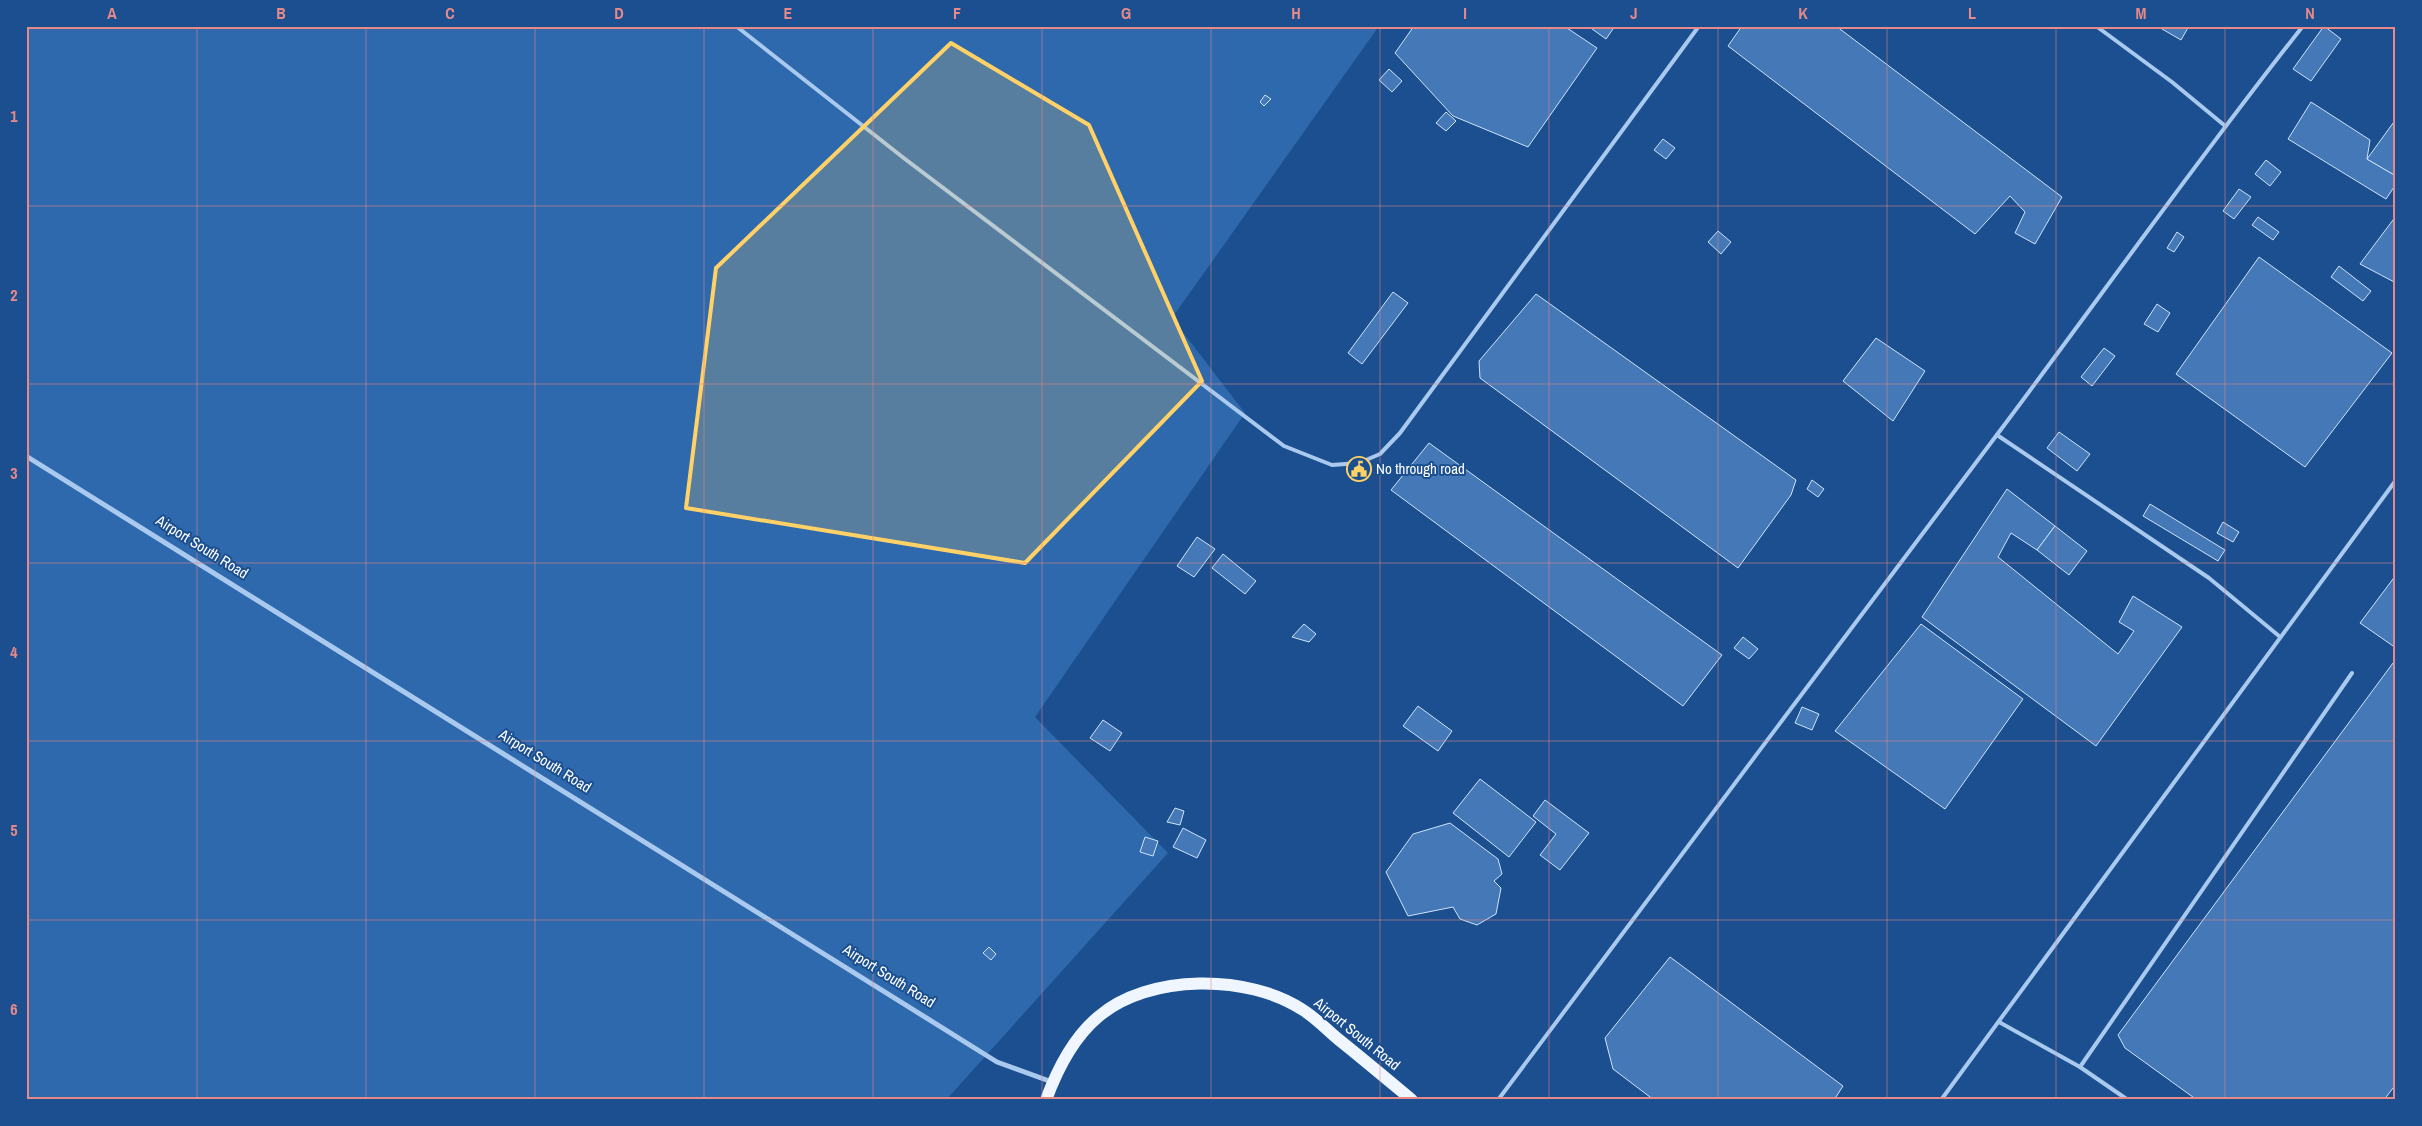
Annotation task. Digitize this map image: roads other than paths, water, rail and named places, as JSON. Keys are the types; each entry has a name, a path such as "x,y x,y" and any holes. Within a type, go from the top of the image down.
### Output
{"main road":[{"name":"Airport South Road","path":"1046,1100 1057,1069 1098,1017 1125,1000 1150,990 1193,983 1235,985 1270,995 1302,1010 1412,1100"}],"street":[{"name":"Airport South Road","path":"26,456 997,1062 1052,1082"}],"lane":[{"path":"736,26 905,159 1284,446 1332,465 1359,463 1380,454 1400,433 1699,26"},
{"path":"2096,26 2172,82 2224,125"},
{"path":"1498,1100 1750,761 1997,435 2224,125 2304,26"},
{"path":"1997,435 2209,578 2280,636"},
{"path":"1941,1100 2396,480"},
{"path":"2080,1067 2352,673"},
{"path":"1998,1022 2080,1067 2128,1100"}],"place":[{"name":"No through road","path":"1359,469"}]}
